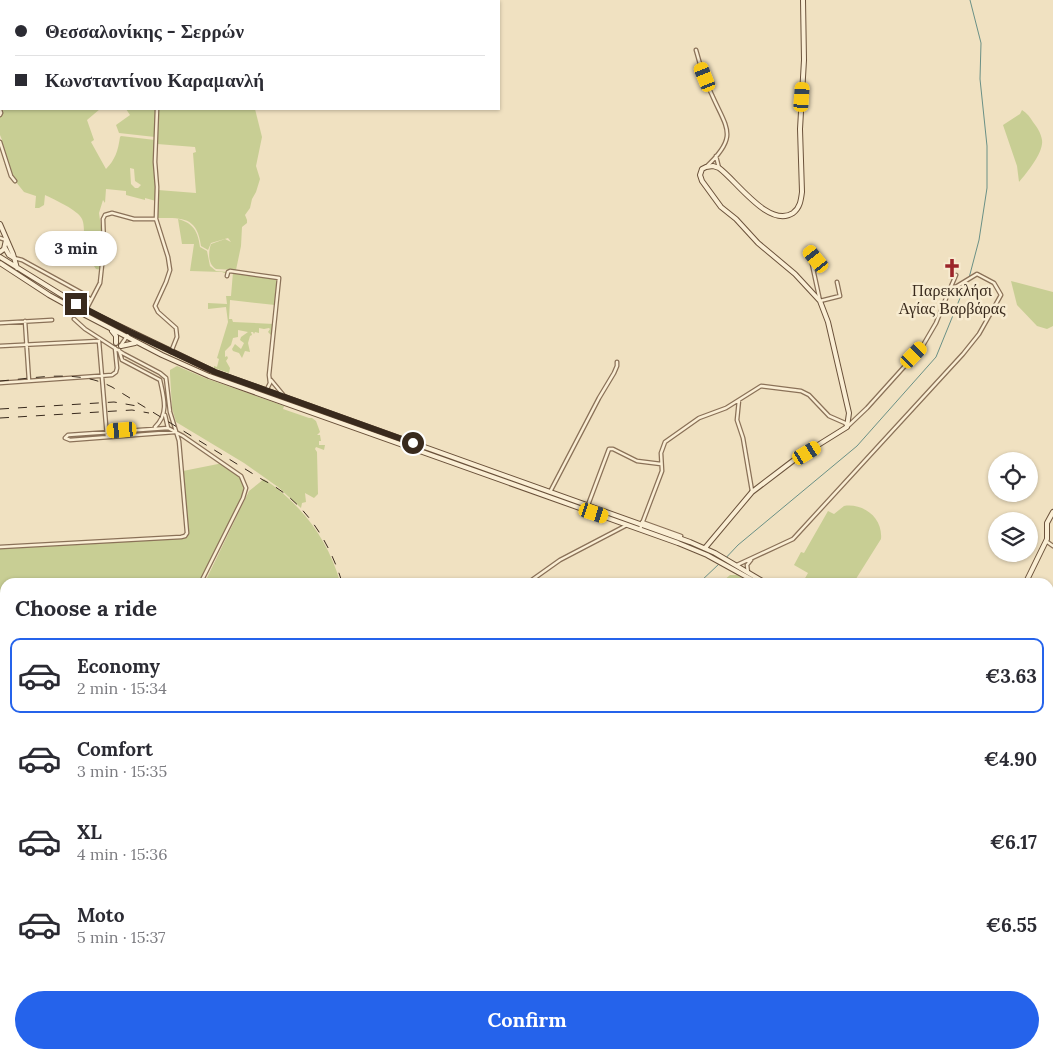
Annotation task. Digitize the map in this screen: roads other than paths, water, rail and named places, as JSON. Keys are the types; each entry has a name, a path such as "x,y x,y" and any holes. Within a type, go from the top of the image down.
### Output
{"main road":[{"path":"704,548 752,492 794,460 847,427 849,413 828,322 820,301 795,274 758,243 736,219 721,207 700,178 701,172 706,166 713,166 719,168 744,193 772,214 789,215 798,208 802,192 800,129 804,60 803,0"},
{"path":"0,224 17,268"},
{"path":"0,252 4,248 6,240"},
{"path":"4,248 14,258"},
{"path":"0,257 86,310 215,372 588,505 704,548 712,554"},
{"path":"0,263 49,295 111,329 196,370 266,397 628,525 641,525"},
{"path":"111,329 116,336 115,345"},
{"path":"120,348 137,343"},
{"path":"1028,578 1046,541 1048,535 1047,523 1052,515"},
{"path":"679,539 712,554 750,578"},
{"path":"731,565 757,578"}],"street":[{"path":"696,50 710,90 722,114 727,133 725,144 706,166"},
{"path":"0,110 0,115"},
{"path":"157,110 156,218 170,270 155,306 158,312 176,328 177,337 171,352"},
{"path":"0,142 11,176 15,181"},
{"path":"716,156 719,168"},
{"path":"86,310 99,287 101,279 104,247 103,219 105,215 112,213 136,220 156,218"},
{"path":"0,238 6,240"},
{"path":"816,259 810,250 820,301 840,296 837,282"},
{"path":"14,258 22,260 91,300"},
{"path":"228,276 230,271 279,278 269,376 270,383 266,391"},
{"path":"641,525 662,472 662,450 666,442 699,418 726,408 761,386 802,391 809,395 830,416 845,423 847,427 867,408 922,347 936,323 956,274"},
{"path":"731,565 740,564 793,539 976,338 1002,295 994,283 977,274 949,291"},
{"path":"0,323 52,320"},
{"path":"0,547 185,536 188,531 179,441 170,412 167,381 164,376 124,354 120,348 85,329 74,320"},
{"path":"25,321 29,381"},
{"path":"0,383 112,375 116,371 115,345 125,329"},
{"path":"130,332 120,348 122,360 160,380 165,420 168,428"},
{"path":"0,346 99,341 107,437"},
{"path":"550,492 614,373 617,362"},
{"path":"269,376 281,392 291,400"},
{"path":"739,400 737,420 743,438 752,492"},
{"path":"154,428 161,421 165,413"},
{"path":"175,432 70,440 65,438 68,435 168,428 175,432 236,470 245,484 243,498 203,578"},
{"path":"588,505 610,449 638,461 661,464"},
{"path":"535,578 560,560 628,525"},
{"path":"1046,541 1053,546"},
{"path":"748,573 748,564 754,558"}],"waterway":[{"path":"969,278 979,240 987,188 987,146 980,79 981,43 970,0"},
{"path":"722,562 738,545 857,446 936,357 967,281"},
{"path":"704,578 719,564"}],"railway":[{"path":"0,381 71,376 99,381 112,387 278,488 303,510 313,523 330,552 341,578"},
{"path":"0,409 114,402 137,406"},
{"path":"0,418 132,410 149,413"}],"place":[{"name":"Παρεκκλήσι Αγίας Βαρβάρας","path":"952,268"}]}
